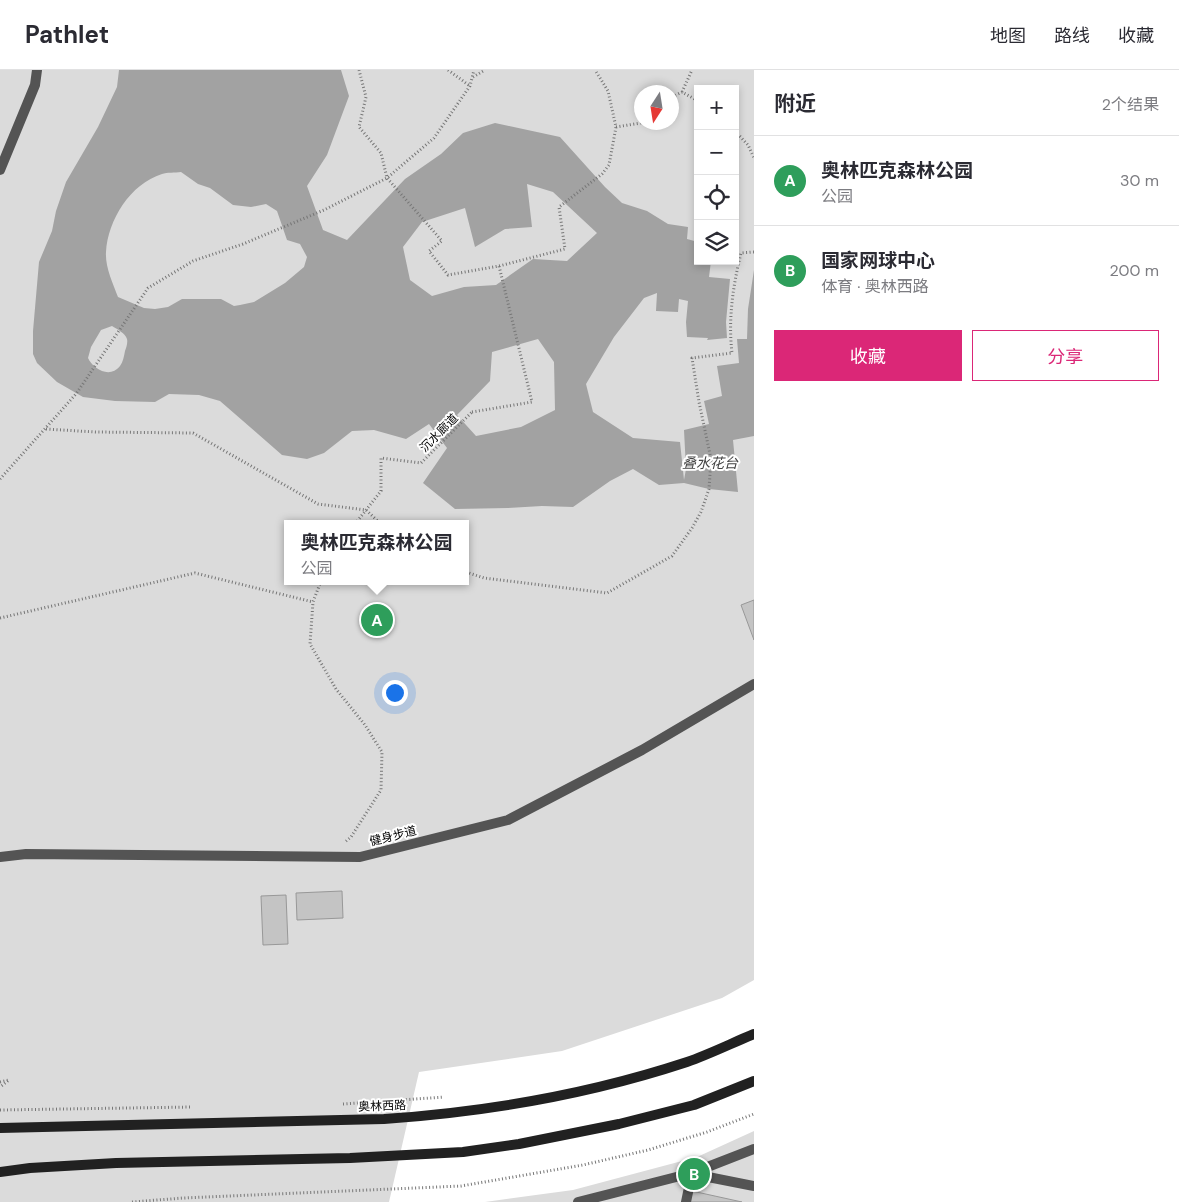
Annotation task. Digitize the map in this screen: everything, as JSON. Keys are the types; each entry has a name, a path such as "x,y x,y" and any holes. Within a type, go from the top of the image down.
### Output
{"main road":[{"name":"奥林西路","path":"0,1128 434,1116 581,1091 688,1061 754,1034"},
{"path":"0,1172 30,1168 116,1163 350,1158 463,1152 567,1136 647,1118 694,1105 754,1082"}],"street":[{"path":"0,170 35,85 37,70"},
{"name":"健身步道","path":"0,857 26,854 360,857 508,820 642,750 754,684"},
{"path":"578,1202 692,1174 754,1149"},
{"path":"692,1174 754,1186"},
{"path":"686,1202 692,1174"}],"path":[{"path":"359,70 366,97 359,127 381,153 387,178 442,241 429,251 448,275 499,266 565,249 559,206 602,174 608,165 616,127 608,91 595,70"},
{"path":"448,70 470,86"},
{"path":"0,479 76,394 148,288 193,261 243,244 324,210 387,178 434,138 470,86 474,70"},
{"path":"472,77 485,70"},
{"path":"679,94 682,92 692,70"},
{"path":"682,92 694,99"},
{"path":"616,127 634,124"},
{"path":"739,135 748,145 754,158"},
{"path":"469,573 484,578 608,593 672,556 701,512 709,489 711,459 692,358 732,353 730,340 731,301 738,263 741,253 754,252"},
{"name":"沉水廊道","path":"357,520 381,491 381,458 421,463 472,412 532,402 499,266"},
{"path":"45,429 95,432 193,433 318,504 366,510 377,520"},
{"path":"0,618 195,573 312,602"},
{"path":"319,585 312,602 310,644 336,689 366,725 382,752 381,790 351,837 327,857"},
{"path":"0,1082 9,1080 0,1087"},
{"path":"334,1104 452,1097"},
{"path":"0,1110 195,1107"},
{"path":"132,1202 183,1198 460,1186 583,1165 648,1150 707,1132 754,1114"}],"shaded area":[{"path":"0,70 754,70 754,980 722,998 562,1051 419,1072 389,1202 0,1202"},
{"path":"754,1131 754,1202 485,1202 573,1190 697,1157"}],"water":[{"name":"叠水花台","path":"119,70 341,70 349,96 327,155 307,186 323,230 347,240 405,179 441,154 463,133 495,123 560,137 622,203 647,211 668,224 688,227 687,239 694,241 694,265 710,265 709,277 730,279 726,322 727,338 707,340 708,338 687,337 688,301 679,299 678,312 656,311 657,293 644,298 614,337 586,384 593,412 633,438 680,442 684,480 686,469 684,430 709,424 704,401 722,396 717,366 739,363 737,339 747,339 748,309 754,270 754,436 733,440 738,492 709,489 684,483 659,485 633,469 610,481 573,507 542,506 455,509 423,483 447,448 429,424 406,439 374,430 352,431 324,453 307,459 282,455 220,401 199,395 169,394 155,402 115,401 83,397 57,382 37,363 33,354 33,331 39,262 52,231 56,211 66,182 98,127 117,87","holes":["181,172 198,184 210,188 233,205 251,207 266,204 277,211 287,240 300,244 307,257 304,267 285,283 254,302 234,306 221,299 182,299 168,307 155,309 144,308 118,297 106,258 108,240 116,216 131,195 150,179 166,173","527,184 553,192 597,233 567,261 533,259 496,285 464,287 432,296 410,280 403,247 422,222 465,208 475,247 505,229 532,227","112,326 123,333 127,339 127,345 120,366 116,370 107,372 98,369 88,358 91,347 101,330","538,339 554,362 555,410 521,427 476,436 457,415 490,381 492,352"]}],"building":[{"path":"754,600 754,640 741,605"},
{"path":"342,891 343,918 297,920 296,893"},
{"path":"286,895 288,944 263,945 261,896"},
{"path":"692,1191 742,1202 689,1202"}],"place":[{"name":"奥林匹克森林公园","path":"377,620"},
{"name":"国家网球中心","path":"694,1174"}]}
